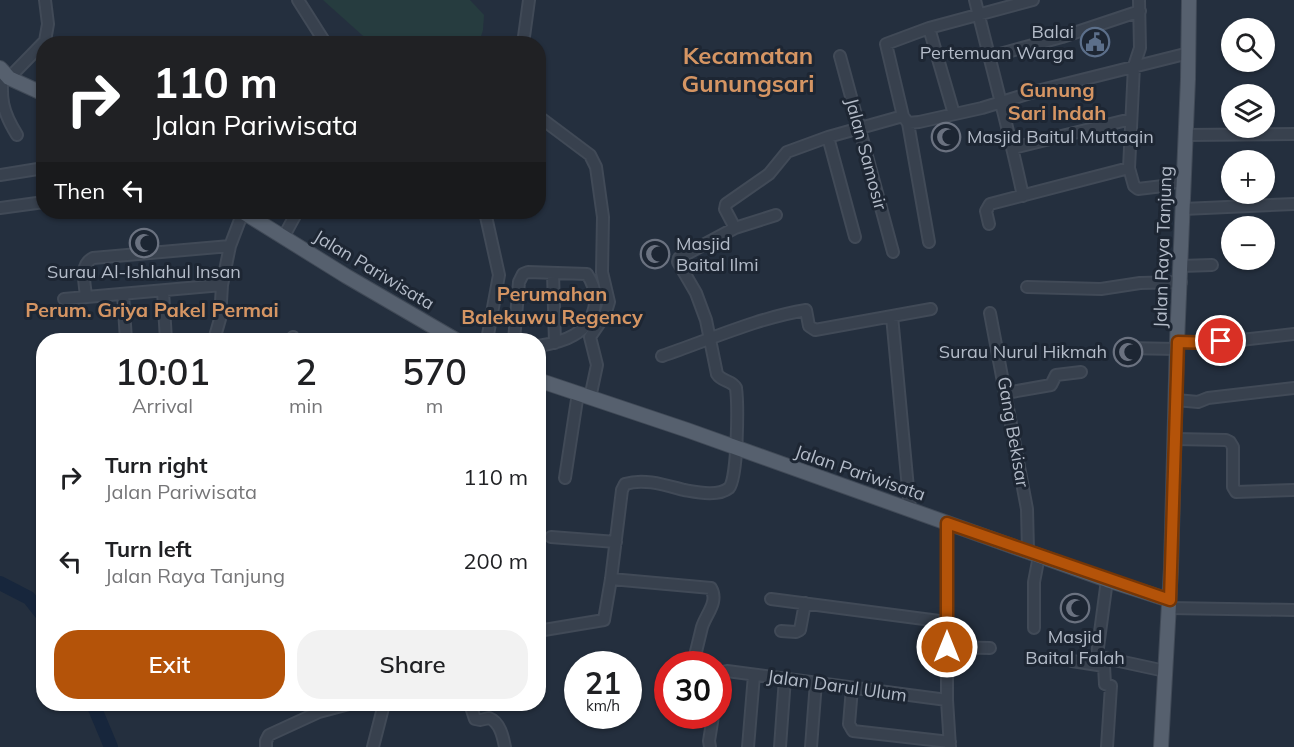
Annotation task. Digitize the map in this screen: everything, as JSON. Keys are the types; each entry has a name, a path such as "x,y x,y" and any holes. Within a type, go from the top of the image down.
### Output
{"main road":[{"name":"Jalan Raya Tanjung","path":"1161,747 1169,604 1189,0"},
{"path":"4,72 36,90"},
{"name":"Jalan Pariwisata","path":"257,219 440,333"},
{"name":"Jalan Pariwisata","path":"546,383 947,523 1169,604"}],"street":[{"path":"45,0 48,24 46,36"},
{"path":"298,0 321,36"},
{"path":"524,36 529,0"},
{"path":"975,0 1023,196"},
{"path":"929,242 905,119 886,44 929,28 1031,0"},
{"path":"989,57 1062,37 1140,6 1140,48 1134,66 1129,168 1136,189 1163,186 1184,179"},
{"path":"929,28 954,114"},
{"path":"17,135 8,120 3,105 1,90 4,72 36,48"},
{"path":"735,228 725,209 727,202 769,174 787,152 859,128 905,119 920,122 1189,53"},
{"name":"Jalan Samosir","path":"840,56 893,252"},
{"path":"1013,148 1131,118"},
{"path":"546,123 590,155 596,167 603,217 602,272 609,302 605,315 590,337 597,365 584,395 565,478"},
{"path":"1185,135 1294,135"},
{"path":"828,137 855,237"},
{"path":"989,224 986,211 988,205 1129,168"},
{"path":"0,175 36,169"},
{"path":"0,208 36,203"},
{"path":"1183,209 1294,204"},
{"path":"546,630 604,621 622,490 625,484 648,483 693,491 721,492 728,488 733,479 736,449 736,388 717,374 712,356 711,339 696,293 678,260 681,256 735,228 776,215"},
{"path":"216,333 230,246 245,219"},
{"path":"284,236 293,219"},
{"path":"486,219 498,275 488,333"},
{"path":"86,296 84,267 86,262 93,258 230,246"},
{"path":"1181,266 1212,265"},
{"path":"515,333 521,276 527,272 585,273 596,290 592,313 583,328 571,337 546,345"},
{"path":"553,273 555,343"},
{"path":"1027,287 1101,289 1140,283 1181,282"},
{"path":"64,299 222,285"},
{"path":"163,291 166,333"},
{"path":"123,294 126,333"},
{"path":"662,356 771,317 806,310 809,326 814,330 931,309"},
{"name":"Gang Bekisar","path":"990,313 1034,554 1034,628"},
{"path":"892,316 909,510"},
{"path":"1125,348 1214,343 1294,334"},
{"path":"1006,393 1051,385 1056,375 1081,372"},
{"path":"1176,400 1200,402 1208,398 1294,388"},
{"path":"1175,439 1230,442 1233,447 1233,486 1236,492 1294,490"},
{"path":"852,688 849,724 853,731 950,745 946,700 947,523"},
{"path":"550,537 616,542"},
{"path":"611,579 712,589 712,608 702,629 696,651"},
{"path":"1107,580 1097,655 1105,662 1105,684 1111,686 1107,747"},
{"path":"771,598 947,622"},
{"path":"781,631 800,630 805,603"},
{"path":"1169,604 1294,610"},
{"path":"947,647 990,648"},
{"path":"1071,661 1105,662 1166,671"},
{"name":"Jalan Darul Ulum","path":"732,674 785,678 946,700"},
{"path":"748,747 754,675"},
{"path":"780,747 785,678"},
{"path":"811,747 816,682"},
{"path":"266,747 269,735 324,711"},
{"path":"373,747 382,711"},
{"path":"472,711 476,719 495,720 505,747"},
{"path":"710,747 711,729"}],"green space":[{"path":"323,0 470,0 484,15 481,36 363,36"}],"waterway":[{"path":"0,583 29,598 36,607"},
{"path":"96,711 111,747"}],"place":[{"name":"Balai Pertemuan Warga","path":"1095,42"},
{"name":"Masjid Baitul Muttaqin","path":"946,137"},
{"name":"Surau Al-Ishlahul Insan","path":"144,243"},
{"name":"Masjid Baital Ilmi","path":"655,254"},
{"name":"Surau Nurul Hikmah","path":"1128,352"},
{"name":"Masjid Baital Falah","path":"1075,608"}],"district":[{"name":"Kecamatan Gunungsari","path":"748,70"},
{"name":"Gunung Sari Indah","path":"1057,102"},
{"name":"Perumahan Balekuwu Regency","path":"552,306"},
{"name":"Perum. Griya Pakel Permai","path":"152,310"}],"route":[{"path":"947,647 947,523 1170,600 1178,342 1214,343 1221,341"}]}
